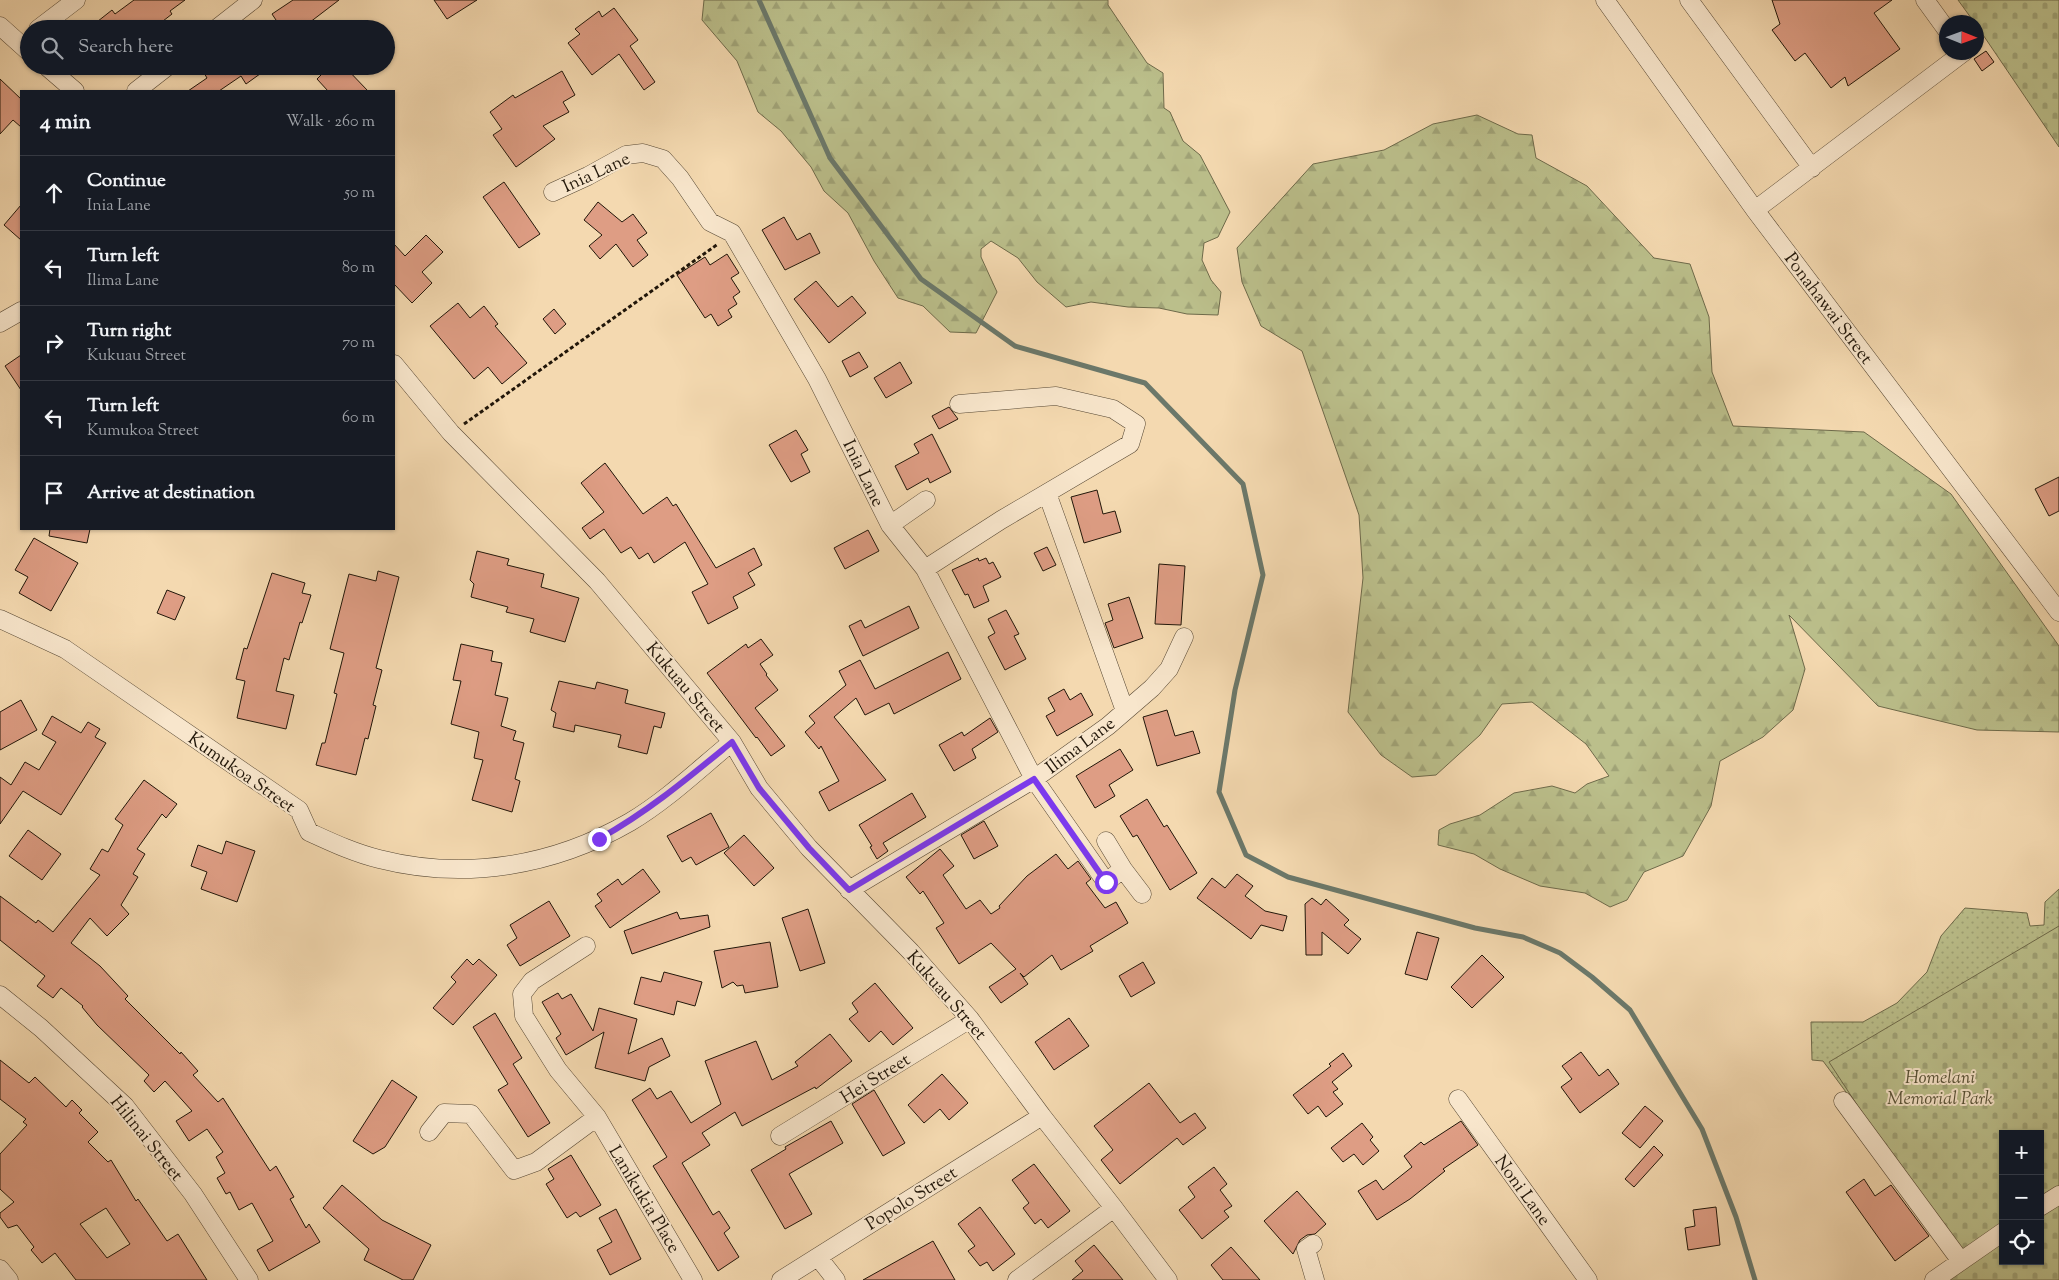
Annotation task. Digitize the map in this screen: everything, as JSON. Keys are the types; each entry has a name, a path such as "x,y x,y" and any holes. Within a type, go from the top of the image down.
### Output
{"street":[{"path":"50,20 76,0"},
{"path":"227,20 253,0"},
{"path":"1690,0 1812,168"},
{"path":"1925,0 1939,19"},
{"name":"Ponahawai Street","path":"1612,3 1755,210 2059,612"},
{"path":"0,26 20,40"},
{"path":"1755,210 1954,60"},
{"path":"56,75 74,90"},
{"path":"137,90 156,75"},
{"name":"Inia Lane","path":"553,192 588,176 626,155 643,153 663,158 680,178 710,222 732,233 817,379 890,525 925,569 1034,779 1106,882 1123,869"},
{"path":"0,323 20,312"},
{"name":"Kukuau Street","path":"395,365 451,433 597,581 732,742 759,788 809,848 910,952 970,1019 1168,1280"},
{"path":"925,569 1130,444 1136,424 1113,409 1056,396 959,404"},
{"path":"1047,493 1125,711"},
{"path":"890,525 926,500"},
{"name":"Kumukoa Street","path":"0,619 74,654 299,810 308,832 343,848 378,859 416,866 453,870 490,868 536,861 590,842 632,821 663,799 732,742"},
{"name":"Ilima Lane","path":"849,890 1034,779 1125,711 1169,669 1184,637"},
{"path":"1106,841 1123,869 1142,894"},
{"name":"Lanikukia Place","path":"586,946 532,981 522,994 524,1016 558,1070 597,1117 693,1280"},
{"name":"Hilinai Street","path":"0,995 41,1028 124,1106 192,1194 249,1280"},
{"name":"Hei Street","path":"780,1136 970,1019"},
{"name":"Noni Lane","path":"1458,1099 1588,1280"},
{"path":"1843,1101 1960,1260"},
{"path":"429,1132 444,1113 471,1114 514,1170 536,1162 597,1117"},
{"name":"Popolo Street","path":"781,1280 1042,1116"},
{"path":"2044,1204 2059,1195"},
{"path":"1017,1280 1114,1208"},
{"path":"1934,1280 1960,1260 1999,1235"},
{"path":"1313,1244 1306,1249 1315,1280"},
{"path":"818,1257 836,1280"},
{"path":"0,1269 9,1280"}],"path":[{"path":"451,433 732,233"}],"green space":[{"path":"704,0 1108,0 1108,5 1147,63 1163,73 1164,108 1170,112 1183,141 1200,155 1230,212 1218,237 1204,243 1202,260 1211,280 1221,292 1218,315 1187,314 1159,308 1128,307 1091,302 1066,307 1037,282 1018,258 991,241 981,249 981,257 997,292 976,333 950,332 923,306 898,298 874,261 848,213 824,191 811,167 781,131 758,112 737,61 702,20"},
{"path":"1958,0 2059,0 2059,147 1984,36 1984,15 1969,15"},
{"path":"1477,115 1518,134 1532,135 1536,158 1587,186 1654,258 1690,264 1709,317 1712,372 1733,426 1864,432 1951,494 2059,646 2059,732 1977,730 1878,706 1789,615 1805,669 1793,710 1763,737 1720,761 1711,806 1683,856 1644,872 1627,900 1610,907 1585,893 1540,886 1500,869 1474,854 1438,845 1439,830 1450,824 1480,815 1514,793 1552,786 1575,793 1587,784 1609,776 1586,744 1532,702 1502,704 1480,735 1436,775 1412,777 1381,755 1348,712 1363,578 1359,515 1302,351 1261,326 1242,282 1237,248 1313,164 1384,150 1433,124"},
{"name":"Homelani Memorial Park","path":"2059,889 2059,1174 2044,1142 2044,1130 1999,1130 1999,1142 1954,1238 1823,1061 1812,1060 1811,1022 1863,1022 1897,1003 1927,972 1941,936 1965,908 2027,913 2030,926 2044,925 2045,902"},
{"name":"Homelani Memorial Park","path":"2059,926 2059,1280 1945,1280 1963,1267 1829,1062"}],"building":[{"path":"134,0 185,0 170,11 172,14 164,20 99,20 112,10 115,14"},
{"path":"293,0 339,0 313,20 276,20 272,14"},
{"path":"434,0 477,0 447,19"},
{"path":"1772,0 1892,0 1874,13 1900,49 1848,86 1845,77 1831,88 1805,53 1795,61 1772,30 1780,24"},
{"path":"614,8 638,40 630,46 655,82 644,90 619,54 592,75 568,43 580,34 575,29 599,11 602,17"},
{"path":"1986,51 1994,62 1982,71 1975,60 1984,60 1984,52"},
{"path":"562,71 575,95 563,102 569,112 543,126 555,139 516,167 493,135 502,129 490,112 513,95 515,98"},
{"path":"205,75 258,75 246,84 241,76 220,90 189,90 207,78"},
{"path":"321,75 353,75 367,90 327,90 317,79"},
{"path":"0,79 20,98 20,126 13,120 0,134"},
{"path":"504,182 540,234 519,248 483,197"},
{"path":"598,202 622,222 633,214 647,233 637,240 648,255 633,267 616,244 600,259 589,246 602,235 584,220"},
{"path":"20,206 20,239 4,225"},
{"path":"784,217 797,240 810,233 820,253 785,270 762,230"},
{"path":"426,235 443,252 422,272 432,283 412,303 395,285 395,245 405,256"},
{"path":"727,254 739,273 731,278 740,292 733,297 737,304 728,310 732,317 718,326 711,314 705,318 677,275 705,257 710,265"},
{"path":"816,281 838,307 852,296 866,313 829,343 794,299"},
{"path":"458,303 470,318 484,306 498,324 495,326 527,363 502,384 488,367 474,379 430,326"},
{"path":"554,309 566,324 555,334 543,319"},
{"path":"859,352 868,367 850,377 842,361"},
{"path":"20,356 20,388 5,366"},
{"path":"900,362 912,383 886,398 874,378"},
{"path":"949,407 958,419 939,429 932,416"},
{"path":"796,430 808,450 801,454 810,472 791,482 769,445"},
{"path":"932,434 951,472 930,483 928,478 907,490 895,466 919,453 914,444"},
{"path":"605,463 643,514 667,497 673,506 676,504 716,568 754,548 762,565 748,573 755,585 733,597 738,608 708,624 692,592 708,584 685,542 654,563 648,553 639,559 631,547 621,553 604,529 590,539 582,528 604,512 581,483"},
{"path":"2059,477 2059,511 2049,516 2035,489"},
{"path":"1097,490 1103,514 1115,511 1121,532 1084,543 1071,497"},
{"path":"50,530 90,530 87,543 49,536"},
{"path":"868,530 879,551 845,569 834,548"},
{"path":"34,538 78,563 51,611 19,593 28,577 15,570"},
{"path":"1047,547 1056,565 1043,571 1034,553"},
{"path":"477,551 509,559 507,565 544,574 541,587 579,598 565,642 530,632 534,619 506,612 508,607 471,597 474,584 470,580"},
{"path":"978,558 979,561 986,558 989,564 993,562 1001,577 983,586 989,601 974,608 968,594 965,595 952,570"},
{"path":"1159,564 1185,566 1181,625 1155,624"},
{"path":"378,571 399,577 376,668 382,670 373,705 376,706 368,739 365,738 356,775 316,765 322,743 325,743 337,694 334,693 344,653 330,649 349,574 376,581"},
{"path":"272,573 305,583 302,593 311,595 302,623 300,622 289,660 284,658 276,691 294,695 286,729 237,718 245,681 236,679 244,648 247,649"},
{"path":"167,590 185,597 175,620 157,613"},
{"path":"1129,597 1143,638 1114,648 1105,623 1113,620 1108,604"},
{"path":"909,606 919,628 863,656 849,626 861,620 865,628"},
{"path":"1006,610 1019,634 1014,636 1026,659 1005,670 988,637 995,633 988,619"},
{"path":"761,639 773,655 760,664 778,690 755,708 785,746 771,756 707,673 746,644 748,648"},
{"path":"461,644 493,651 491,661 502,663 495,695 508,698 501,726 516,731 513,740 524,743 515,779 520,781 512,812 472,800 483,760 474,758 479,732 451,724 461,681 453,680"},
{"path":"948,652 961,679 894,714 889,703 865,715 856,698 834,717 886,780 829,811 819,792 839,781 821,746 819,749 805,732 815,723 809,716 846,685 839,671 860,660 875,689"},
{"path":"559,681 595,689 597,682 628,690 625,703 665,713 661,728 654,726 647,754 618,747 621,735 575,725 574,732 553,727 556,713 551,710"},
{"path":"1064,689 1070,700 1081,693 1093,715 1057,736 1046,716 1055,711 1048,698"},
{"path":"21,700 37,730 0,750 0,712"},
{"path":"1167,710 1175,736 1193,731 1200,753 1157,766 1143,717"},
{"path":"52,716 81,733 88,722 100,729 95,737 106,743 61,815 23,791 0,824 0,777 11,785 25,762 39,770 56,742 42,734"},
{"path":"990,718 998,732 972,749 976,758 954,771 939,745 962,732 964,736"},
{"path":"1120,749 1133,770 1109,785 1115,796 1095,808 1076,776"},
{"path":"144,780 177,804 166,818 162,814 137,849 145,854 133,874 138,877 121,905 129,914 107,936 90,918 71,943 100,966 128,996 125,999 180,1054 181,1052 198,1071 193,1075 218,1102 223,1098 270,1171 276,1166 294,1197 290,1199 306,1228 309,1224 320,1242 269,1271 257,1250 273,1241 252,1203 239,1210 230,1192 226,1194 217,1178 225,1173 216,1157 223,1152 207,1129 189,1141 176,1121 192,1111 165,1081 154,1092 144,1081 149,1075 97,1025 83,1006 61,988 53,998 37,986 45,976 0,940 0,896 36,923 38,920 53,932 100,875 90,869 102,849 108,852 123,825 115,819"},
{"path":"912,793 926,817 883,843 888,851 877,859 870,847 872,846 859,825"},
{"path":"1147,799 1164,827 1167,825 1197,873 1170,890 1137,835 1133,837 1120,816"},
{"path":"711,813 729,847 696,865 691,857 682,862 667,836"},
{"path":"984,821 998,846 974,859 961,835"},
{"path":"28,830 61,854 42,880 9,856"},
{"path":"744,835 774,868 754,886 724,853"},
{"path":"226,841 255,851 237,902 201,889 207,872 191,866 198,845 222,854"},
{"path":"940,849 954,866 943,875 966,909 980,900 991,914 1000,908 999,906 1027,876 1056,854 1068,869 1078,861 1091,879 1086,883 1105,908 1116,902 1128,923 1090,946 1093,951 1061,970 1052,955 1024,977 1020,973 1028,984 1001,1003 989,987 1016,969 991,943 959,964 936,928 944,923 923,891 920,894 906,877"},
{"path":"643,869 660,892 610,928 595,906 602,901 597,894 618,879 622,885"},
{"path":"1237,874 1253,886 1245,896 1265,911 1287,916 1283,931 1261,925 1251,939 1197,898 1212,878 1225,888"},
{"path":"1312,898 1321,905 1326,899 1349,920 1344,925 1361,939 1348,954 1322,932 1322,955 1306,955 1305,904"},
{"path":"549,901 570,936 520,966 507,945 517,938 510,925"},
{"path":"808,909 825,963 800,971 782,918"},
{"path":"677,912 680,919 708,915 710,927 632,954 624,931"},
{"path":"1417,932 1439,938 1427,980 1405,974"},
{"path":"770,942 778,987 745,993 743,985 737,986 733,982 722,988 714,951"},
{"path":"1482,955 1504,977 1472,1008 1451,987"},
{"path":"467,959 473,965 479,959 497,975 453,1025 433,1008 456,982 451,977"},
{"path":"1143,962 1155,983 1131,997 1119,976"},
{"path":"664,972 702,982 695,1006 677,1001 674,1015 634,1004 641,977 661,982"},
{"path":"875,983 913,1028 893,1045 881,1031 869,1042 849,1019 858,1012 852,1003"},
{"path":"558,993 562,999 571,994 593,1031 599,1008 637,1019 628,1054 662,1038 670,1056 649,1067 645,1081 595,1068 604,1032 566,1055 556,1038 561,1034 542,1002"},
{"path":"495,1013 522,1058 513,1064 550,1123 528,1137 498,1090 508,1084 473,1027"},
{"path":"1069,1018 1089,1046 1054,1070 1035,1042"},
{"path":"830,1034 852,1061 816,1089 815,1087 742,1126 735,1112 702,1133 710,1145 682,1163 713,1215 719,1211 730,1228 724,1233 739,1257 718,1271 653,1166 667,1157 632,1100 650,1088 657,1099 671,1091 691,1123 721,1104 705,1061 756,1041 772,1080 798,1066 795,1062"},
{"path":"1581,1052 1599,1076 1608,1069 1619,1084 1580,1113 1561,1087 1572,1079 1562,1066"},
{"path":"1343,1053 1352,1066 1332,1082 1338,1089 1333,1092 1343,1104 1326,1117 1318,1106 1308,1114 1293,1095 1331,1066 1329,1064"},
{"path":"0,1060 29,1083 35,1077 66,1107 72,1100 82,1110 79,1113 98,1132 88,1142 108,1162 111,1160 136,1201 138,1199 167,1241 178,1234 207,1280 76,1280 55,1253 42,1263 31,1250 34,1247 17,1225 8,1228 0,1217 0,1213 14,1202 0,1189 0,1154 27,1125 23,1122 26,1119 0,1099","holes":["106,1208 130,1244 107,1258 80,1224"]},
{"path":"942,1074 968,1103 949,1120 940,1109 924,1123 908,1105"},
{"path":"392,1080 417,1097 385,1147 373,1154 353,1141"},
{"path":"1149,1083 1180,1123 1195,1113 1206,1128 1183,1145 1177,1138 1120,1184 1101,1160 1113,1150 1094,1126"},
{"path":"874,1090 905,1143 883,1156 852,1104"},
{"path":"1645,1106 1663,1121 1640,1148 1622,1133"},
{"path":"831,1121 843,1143 789,1174 812,1214 785,1229 751,1170 786,1149 785,1147"},
{"path":"1461,1121 1478,1145 1443,1169 1445,1171 1410,1199 1377,1220 1358,1191 1376,1180 1383,1190 1412,1167 1404,1156 1421,1142 1424,1145"},
{"path":"1362,1123 1373,1137 1370,1140 1379,1151 1363,1165 1354,1154 1343,1162 1331,1148"},
{"path":"1654,1146 1663,1155 1634,1187 1625,1179"},
{"path":"571,1155 601,1205 580,1217 576,1212 567,1218 546,1184 554,1179 548,1169"},
{"path":"1034,1164 1070,1211 1048,1228 1041,1219 1035,1224 1023,1208 1029,1203 1012,1180"},
{"path":"1214,1167 1227,1184 1220,1190 1232,1206 1224,1211 1229,1217 1202,1239 1179,1210 1195,1197 1188,1187"},
{"path":"1864,1179 1875,1196 1891,1185 1929,1236 1895,1261 1846,1192"},
{"path":"342,1185 382,1220 431,1245 413,1280 403,1280 364,1260 369,1249 323,1208"},
{"path":"1297,1191 1326,1224 1315,1234 1307,1235 1300,1240 1293,1254 1264,1221"},
{"path":"980,1207 1015,1254 993,1271 987,1262 980,1266 968,1251 975,1246 958,1224"},
{"path":"1716,1207 1720,1245 1688,1250 1685,1228 1695,1226 1693,1210"},
{"path":"616,1209 641,1259 610,1275 597,1250 612,1242 599,1218"},
{"path":"933,1241 955,1280 863,1280"},
{"path":"1094,1245 1123,1280 1072,1280 1083,1271 1075,1261"},
{"path":"1231,1247 1260,1280 1223,1280 1211,1265"}],"waterway":[{"path":"759,0 830,158 921,279 1015,346 1145,383 1243,484 1263,575 1235,690 1219,792 1246,855 1288,877 1475,928 1523,937 1560,953 1592,977 1630,1010 1702,1129 1736,1217 1755,1280"}],"route":[{"path":"599,839 632,821 663,799 732,742 759,788 809,848 849,890 1034,779 1106,882"}]}
